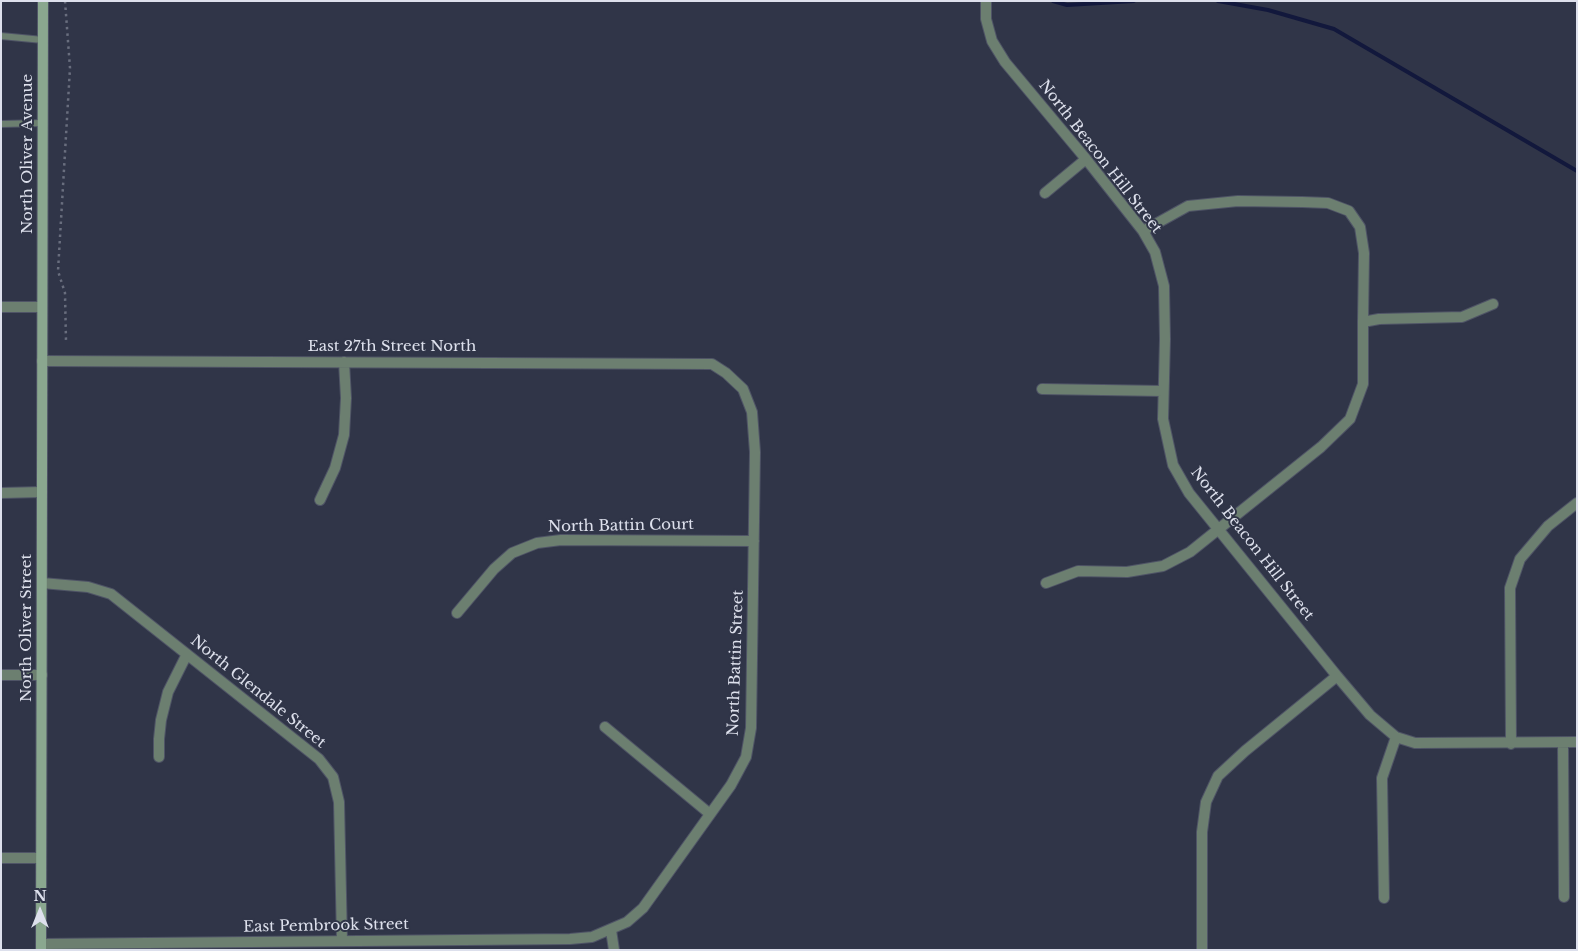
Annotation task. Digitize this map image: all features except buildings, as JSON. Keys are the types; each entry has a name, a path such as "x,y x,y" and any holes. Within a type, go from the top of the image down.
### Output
{"main road":[{"name":"North Oliver Avenue","path":"42,307 43,1"},
{"name":"North Oliver Street","path":"41,947 42,307"}],"street":[{"name":"North Beacon Hill Street","path":"986,1 986,19 992,41 1004,62 1086,159 1143,231 1155,252 1164,286 1163,420 1173,465 1189,493 1370,715 1396,737 1415,744 1577,742"},
{"path":"1045,193 1086,159"},
{"path":"1046,583 1078,571 1127,572 1163,566 1190,552 1321,447 1350,419 1363,384 1364,253 1360,227 1349,212 1328,203 1238,201 1188,206 1143,231"},
{"path":"1362,322 1379,319 1462,317 1493,304"},
{"path":"1,307 42,307"},
{"name":"East 27th Street North","path":"42,360 712,364 736,382"},
{"path":"320,500 335,468 344,435 346,398 344,362"},
{"name":"North Battin Street","path":"610,930 627,922 643,908 731,785 746,758 751,728 755,452 752,412 743,389 736,382"},
{"path":"1042,389 1163,391"},
{"path":"1,493 42,492"},
{"path":"1511,744 1510,588 1520,559 1548,526 1577,503"},
{"name":"North Battin Court","path":"457,613 500,564 512,554 537,543 561,540 754,541"},
{"name":"North Glendale Street","path":"42,583 88,587 111,594 319,759 333,777 339,802 342,941"},
{"path":"159,757 161,720 168,692 187,654"},
{"path":"1,675 42,675"},
{"path":"1202,950 1202,832 1206,802 1218,776 1337,676"},
{"path":"605,727 710,814"},
{"path":"1384,898 1382,778 1396,737"},
{"path":"1563,743 1564,897"},
{"path":"1,858 41,858"},
{"path":"610,930 614,950"},
{"name":"East Pembrook Street","path":"41,947 342,941 441,945 570,939 592,937 610,930"}],"lane":[{"path":"1,36 43,40"},
{"path":"1,124 43,123"}],"path":[{"path":"66,1 70,68 58,271 65,293 66,341"}],"waterway":[{"path":"1053,1 1067,5 1134,1"},
{"path":"1218,1 1268,10 1334,29 1577,171"}]}
